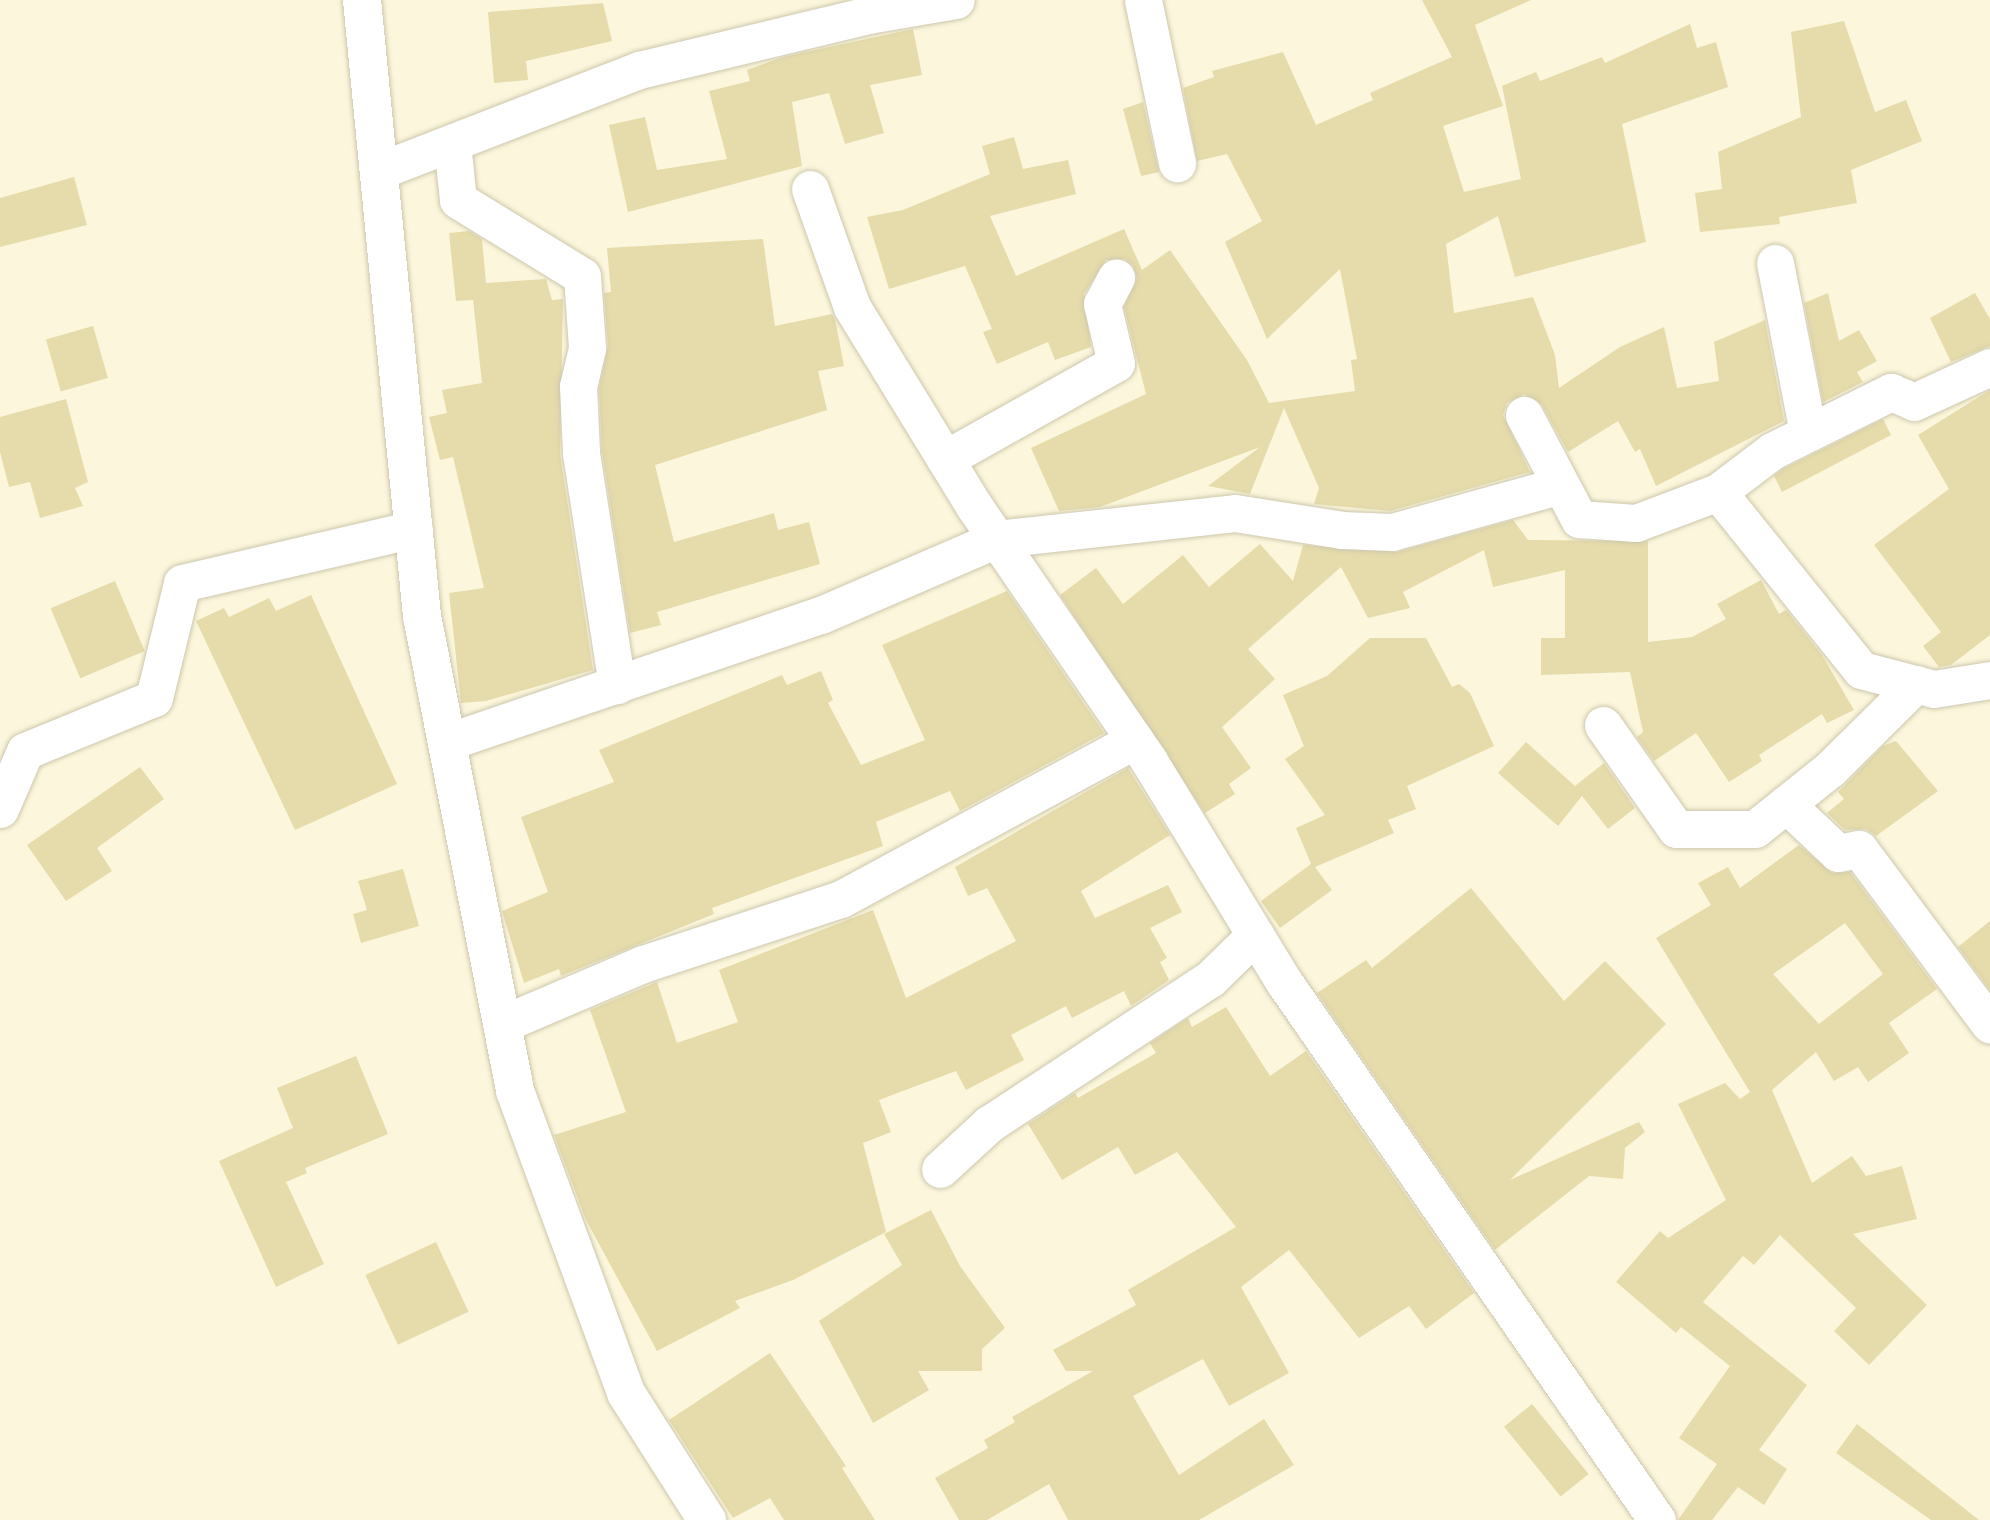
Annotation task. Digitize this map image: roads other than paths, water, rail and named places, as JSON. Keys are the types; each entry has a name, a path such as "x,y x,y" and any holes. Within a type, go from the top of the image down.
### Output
{"street":[{"path":"362,0 382,170 422,616 515,1091 626,1393 707,1520"},
{"path":"382,170 639,70 868,15 956,0"},
{"path":"1143,0 1177,163"},
{"path":"452,143 458,200 582,276 587,348 578,386 581,453 617,685"},
{"path":"810,189 852,307 945,459 1135,740 1255,935 1657,1520"},
{"path":"1775,263 1808,433"},
{"path":"945,459 1116,363 1102,304 1116,278"},
{"path":"1524,415 1579,519 1636,523 1718,492 1772,450 1891,392 1914,402 1990,368"},
{"path":"447,742 821,615 997,539 1235,513 1342,530 1392,532 1561,485"},
{"path":"1718,492 1861,670 1934,689 1990,680"},
{"path":"0,809 25,751 154,698 182,583 414,529"},
{"path":"1603,725 1676,829 1755,829 1830,769 1916,684"},
{"path":"502,1024 643,964 841,899 1135,740"},
{"path":"1786,804 1838,853 1859,849 1990,1026"},
{"path":"940,1169 989,1124 1210,979 1255,935"}]}
